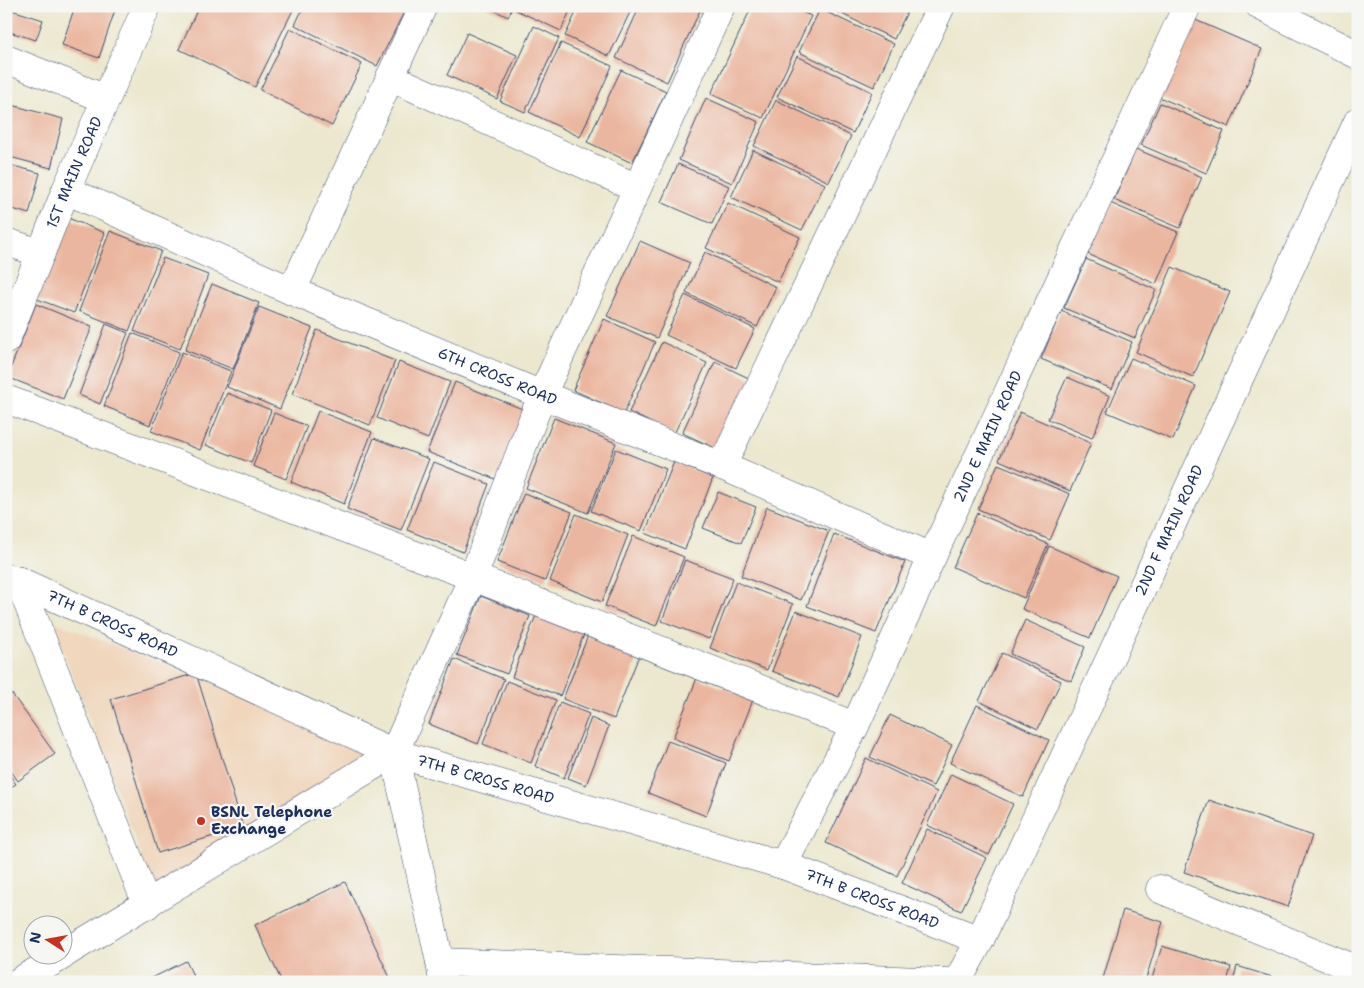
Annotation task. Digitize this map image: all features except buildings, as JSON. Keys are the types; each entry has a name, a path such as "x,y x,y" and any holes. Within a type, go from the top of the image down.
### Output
{"street":[{"name":"1ST MAIN ROAD","path":"6,340 66,190 147,6"},
{"path":"292,291 423,6"},
{"path":"72,949 394,754 473,577 542,395 720,6"},
{"path":"722,466 941,6"},
{"name":"2ND E MAIN ROAD","path":"783,864 856,726 932,557 1187,6"},
{"path":"1260,6 1358,55"},
{"path":"6,59 106,99"},
{"path":"390,77 637,188"},
{"name":"2ND F MAIN ROAD","path":"957,982 980,940 1358,121"},
{"name":"6TH CROSS ROAD","path":"66,190 292,291 542,395 722,466 932,557"},
{"path":"6,242 41,253"},
{"path":"6,399 473,577 856,726"},
{"path":"10,584 147,905"},
{"name":"7TH B CROSS ROAD","path":"10,584 394,754 783,864 980,940"},
{"path":"394,754 442,972 946,982"},
{"path":"1160,889 1358,970"},
{"path":"18,982 44,966"}],"shaded area":[{"name":"BSNL Telephone Exchange","path":"52,621 394,753 154,888"}],"place":[{"name":"BSNL Telephone Exchange","path":"201,821"}]}
